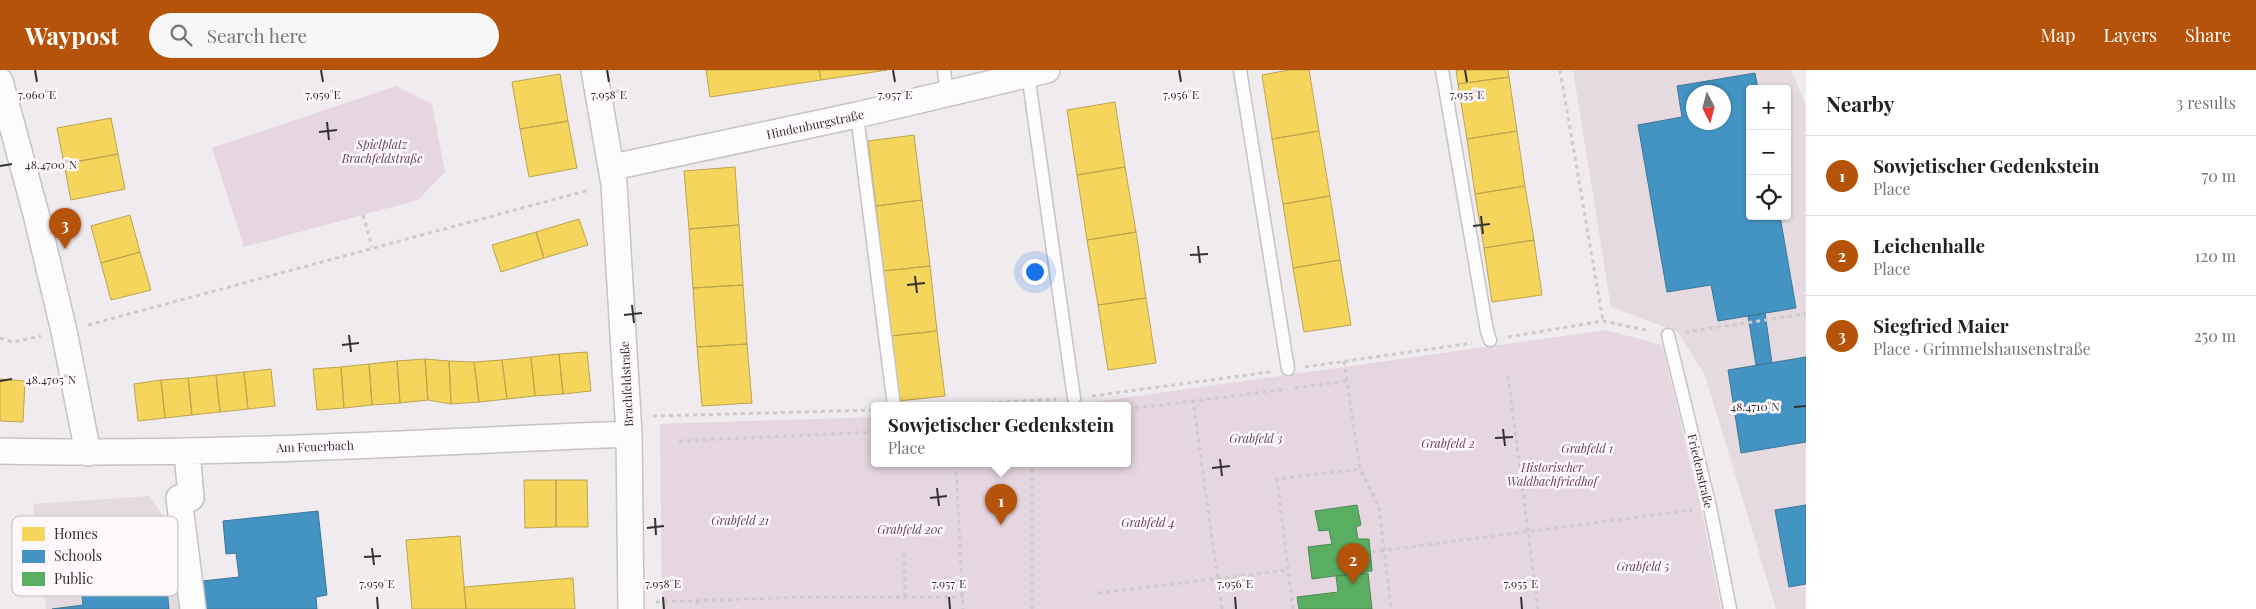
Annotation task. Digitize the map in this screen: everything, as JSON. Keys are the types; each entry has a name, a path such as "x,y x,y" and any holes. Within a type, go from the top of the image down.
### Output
{"street":[{"name":"Brachfeldstraße","path":"594,70 613,176 629,425 631,606"},
{"name":"Hindenburgstraße","path":"613,176 857,115 945,82 1037,72"},
{"path":"0,81 36,214 64,331 88,453"},
{"name":"Am Feuerbach","path":"0,451 88,453 187,451 629,425"},
{"path":"187,451 191,498 180,498 192,609"}],"lane":[{"path":"1240,70 1288,370"},
{"path":"1442,70 1486,331 1490,340"},
{"path":"1037,72 1074,398"},
{"path":"857,115 893,402"},
{"name":"Friedenstraße","path":"1668,335 1710,507 1730,609"}],"path":[{"path":"1560,70 1603,321"},
{"path":"0,338 14,342 64,331 372,247 613,176"},
{"path":"363,215 372,247"},
{"path":"1668,335 1806,314"},
{"path":"1344,361 1360,470 1379,507 1386,550 1391,609"},
{"path":"1508,376 1538,609"},
{"path":"1131,409 1347,381"},
{"path":"1193,401 1222,609"},
{"path":"629,425 871,410"},
{"path":"679,441 871,432"},
{"path":"956,467 963,609"},
{"path":"1032,467 1032,609"},
{"path":"1293,609 1277,479 1360,470"},
{"path":"1372,552 1710,507"},
{"path":"904,553 905,597"},
{"path":"1098,593 1288,570"},
{"path":"631,606 697,601 808,597 963,597"},
{"path":"697,601 697,609"}],"shaded area":[{"path":"1573,70 1791,70 1806,105 1806,609 1776,609 1705,375 1678,332 1611,307"},
{"path":"149,496 163,516 34,516 33,504"},
{"path":"178,574 182,609 46,609 44,596 178,596"}],"green space":[{"name":"Spielplatz Brachfeldstraße","path":"396,86 432,104 445,172 418,200 244,247 212,148"},
{"name":"Historischer Waldbachfriedhof","path":"1606,330 1662,345 1701,508 1721,609 662,609 660,424 871,417 871,467 1131,467 1131,402 1095,402"}],"building: Homes":[{"path":"706,70 819,70 821,80 710,97"},
{"path":"819,70 887,70 821,80"},
{"path":"1289,70 1309,70 1319,131 1272,139 1262,75"},
{"path":"1456,70 1508,70 1509,77 1458,84"},
{"path":"560,74 568,121 520,129 512,82"},
{"path":"1509,77 1517,131 1467,139 1458,84"},
{"path":"1115,102 1125,167 1077,175 1067,110"},
{"path":"111,118 118,154 64,164 57,128"},
{"path":"568,121 577,168 529,177 520,129"},
{"path":"1319,131 1330,196 1283,204 1272,139"},
{"path":"1517,131 1525,186 1475,194 1467,139"},
{"path":"914,135 922,200 876,206 868,141"},
{"path":"118,154 125,189 71,200 64,164"},
{"path":"735,167 739,225 689,229 684,171"},
{"path":"1125,167 1136,232 1087,240 1077,175"},
{"path":"1525,186 1534,240 1484,248 1475,194"},
{"path":"1330,196 1340,260 1293,268 1283,204"},
{"path":"922,200 930,266 883,271 876,206"},
{"path":"130,215 140,252 101,263 91,226"},
{"path":"579,219 588,245 544,258 536,232"},
{"path":"739,225 743,285 693,288 689,229"},
{"path":"536,232 544,258 501,272 492,245"},
{"path":"1136,232 1146,298 1098,305 1087,240"},
{"path":"1534,240 1542,295 1492,302 1484,248"},
{"path":"140,252 151,290 111,300 101,263"},
{"path":"1340,260 1351,325 1304,332 1293,268"},
{"path":"930,266 937,331 891,336 883,271"},
{"path":"743,285 747,344 697,347 693,288"},
{"path":"1146,298 1156,363 1108,370 1098,305"},
{"path":"937,331 945,396 899,401 891,336"},
{"path":"747,344 752,403 702,406 697,347"},
{"path":"587,352 591,391 563,394 559,354"},
{"path":"559,354 563,394 535,396 531,357"},
{"path":"531,357 535,396 507,399 502,360"},
{"path":"425,359 449,361 451,404 428,400"},
{"path":"425,359 428,400 400,403 397,361"},
{"path":"502,360 507,399 479,402 474,362"},
{"path":"397,361 400,403 372,405 369,364"},
{"path":"449,361 474,362 479,402 451,404"},
{"path":"369,364 372,405 344,408 341,367"},
{"path":"341,367 344,408 317,410 313,369"},
{"path":"271,369 275,406 248,409 244,372"},
{"path":"244,372 248,409 220,412 216,375"},
{"path":"216,375 220,412 192,415 188,378"},
{"path":"188,378 192,415 165,418 161,380"},
{"path":"0,379 25,381 23,422 0,421"},
{"path":"161,380 165,418 138,421 134,384"},
{"path":"524,480 556,480 556,527 525,528"},
{"path":"556,480 587,480 588,527 556,527"},
{"path":"460,536 466,609 412,609 406,540"},
{"path":"573,578 575,609 466,609 464,587"}],"building: Schools":[{"path":"1755,73 1757,85 1746,85 1746,220 1781,220 1796,308 1718,321 1711,285 1667,292 1638,125 1682,117 1677,86"},
{"path":"1765,313 1772,363 1756,365 1748,316"},
{"path":"1806,357 1806,442 1741,453 1728,370"},
{"path":"1806,505 1806,584 1789,587 1775,510"},
{"path":"318,511 327,595 316,597 317,609 205,609 202,581 239,577 236,553 226,554 223,521"},
{"path":"82,596 168,596 169,609 52,609 83,605"}],"building: Public":[{"path":"1357,505 1361,525 1356,527 1358,539 1369,539 1372,571 1312,579 1308,547 1332,544 1329,530 1319,531 1315,511"},
{"path":"1368,573 1372,609 1299,609 1297,597 1338,592 1336,576"}],"place":[{"name":"Siegfried Maier","path":"65,249"},
{"name":"Sowjetischer Gedenkstein","path":"1001,525"},
{"name":"Leichenhalle","path":"1353,584"}],"park label":[{"name":"Grabfeld 3","path":"1256,438"},
{"name":"Grabfeld 2","path":"1448,443"},
{"name":"Grabfeld 1","path":"1587,448"},
{"name":"Grabfeld 21","path":"740,520"},
{"name":"Grabfeld 4","path":"1148,522"},
{"name":"Grabfeld 20c","path":"910,529"},
{"name":"Grabfeld 5","path":"1643,566"}]}
